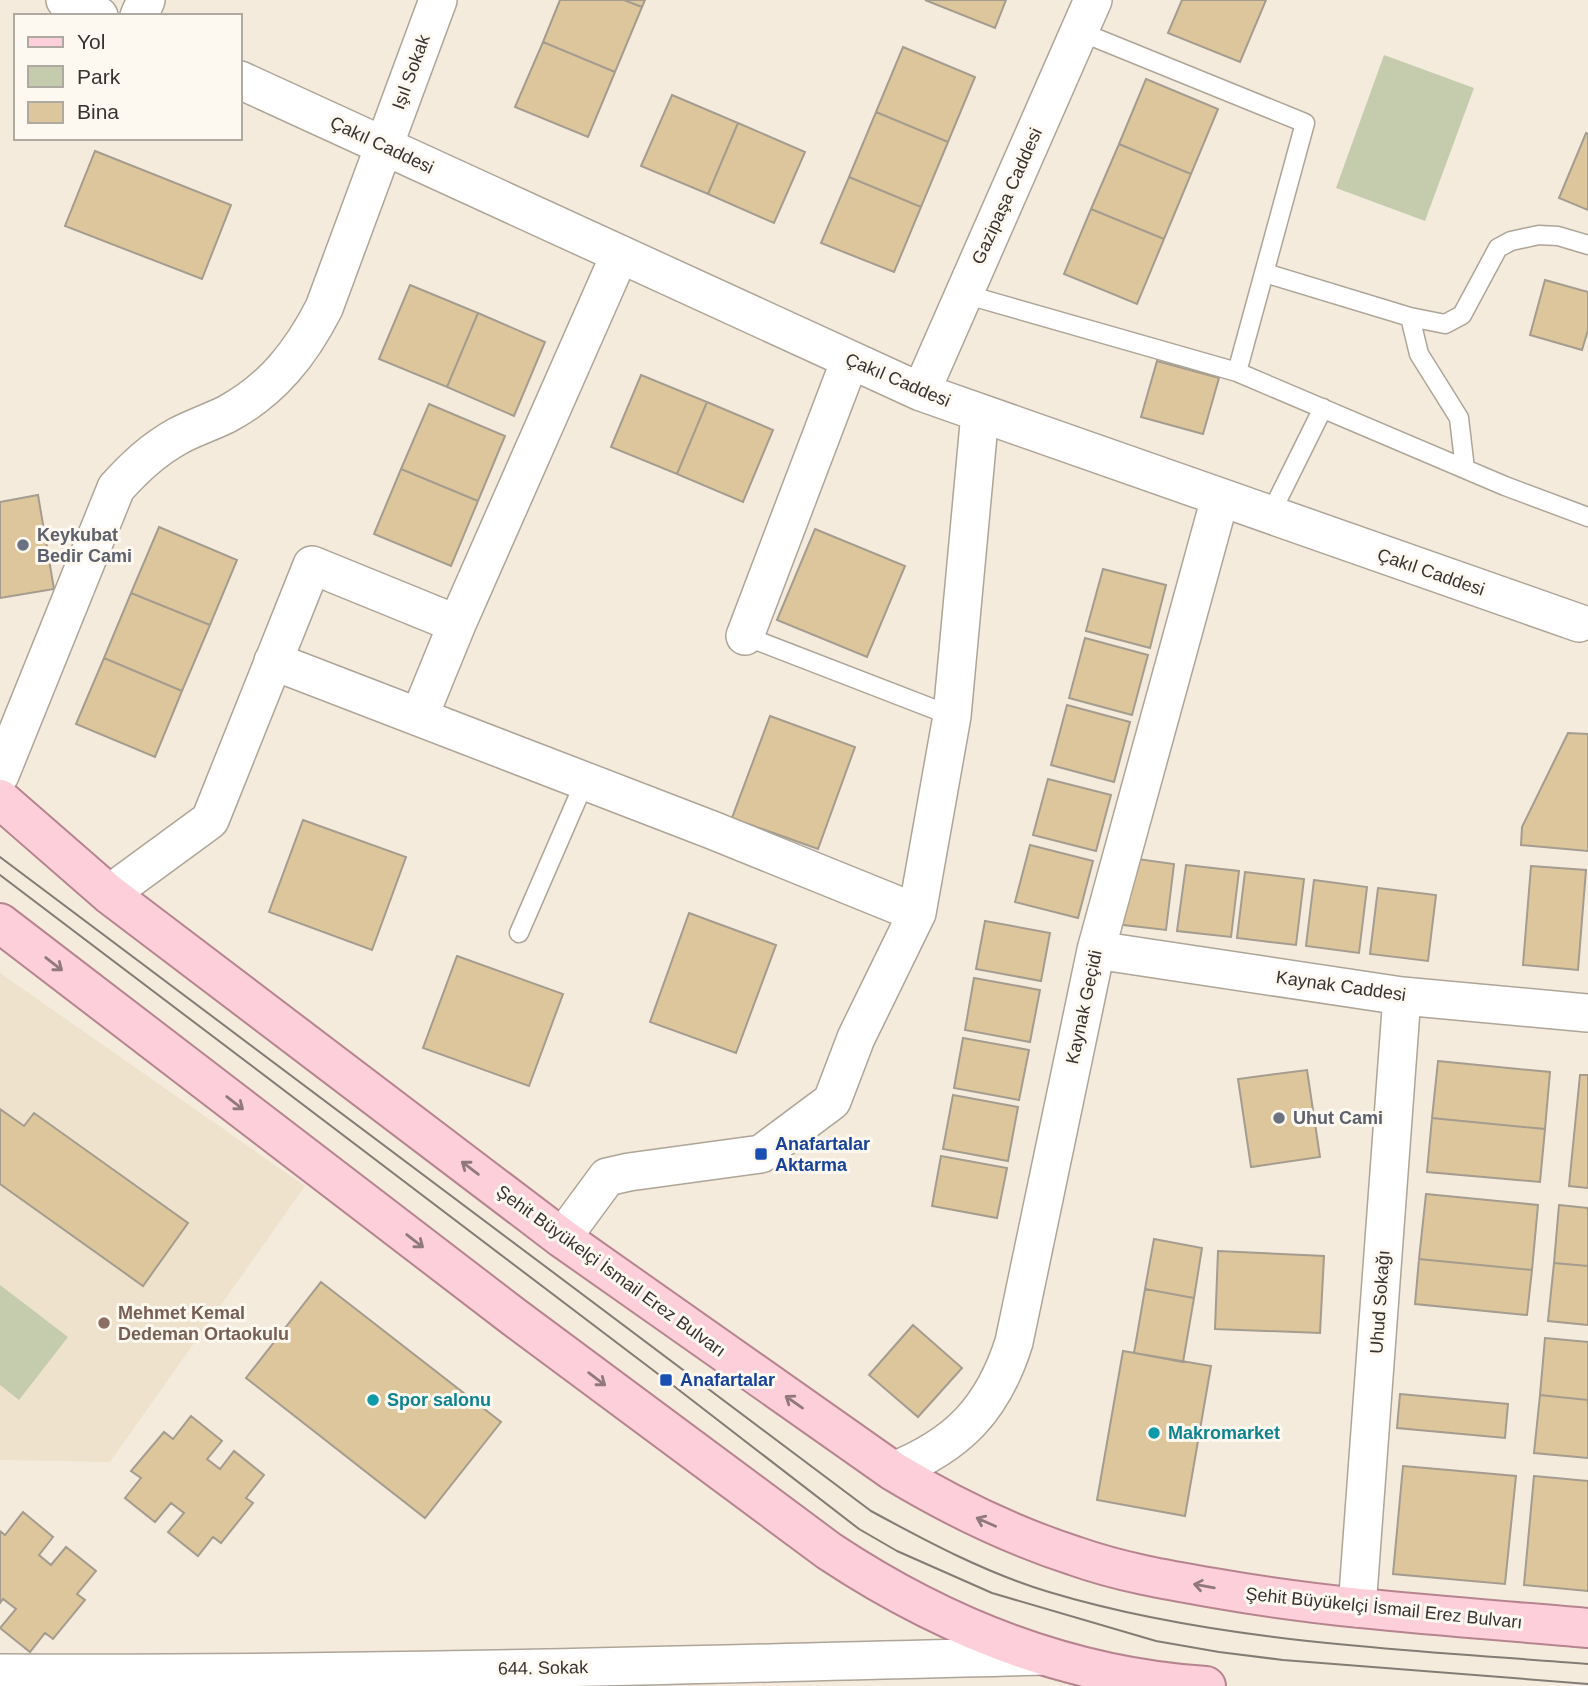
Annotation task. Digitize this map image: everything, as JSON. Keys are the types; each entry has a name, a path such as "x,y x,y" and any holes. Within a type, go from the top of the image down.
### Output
{"main road":[{"name":"Şehit Büyükelçi İsmail Erez Bulvarı","path":"0,799 109,894 562,1238 892,1471 982,1520 1077,1557 1176,1582 1250,1595 1357,1608 1588,1628"},
{"path":"0,923 514,1317 829,1551 895,1593 945,1619 1094,1678 1142,1679 1206,1686"}],"street":[{"path":"65,0 95,14"},
{"name":"Işıl Sokak","path":"0,775 116,488 134,467 155,450 179,435 247,402 283,371 299,352 324,309 438,0"},
{"name":"Gazipaşa Caddesi","path":"921,392 1087,16"},
{"name":"Çakıl Caddesi","path":"242,81 921,392 1220,498 1585,621"},
{"path":"419,717 457,624 620,254"},
{"path":"745,636 850,360"},
{"path":"562,1238 607,1177 761,1154 832,1101 856,1038 916,913 953,716 980,413"},
{"name":"Kaynak Geçidi","path":"892,1471 940,1449 960,1432 994,1391 1006,1367 1014,1342 1096,950 1220,498"},
{"path":"109,894 209,820 312,565 457,624"},
{"path":"273,662 585,781 916,913"},
{"name":"Kaynak Caddesi","path":"1096,950 1402,996 1588,1013"},
{"name":"Uhud Sokağı","path":"1357,1608 1402,996"},
{"name":"644. Sokak","path":"0,1673 713,1675 1043,1656"}],"lane":[{"path":"1087,16 1304,123 1237,372"},
{"path":"1265,273 1410,317 1445,324 1462,315 1498,248 1539,235 1558,236 1588,245"},
{"path":"964,294 1237,372 1465,469 1588,517"},
{"path":"1410,317 1419,354 1459,418 1465,469"},
{"path":"1270,515 1323,408"},
{"path":"745,636 953,716"},
{"path":"519,933 585,781"}],"shaded area":[{"name":"Mehmet Kemal Dedeman Ortaokulu","path":"0,973 305,1186 110,1462 0,1460"}],"green space":[{"path":"1384,55 1474,88 1425,221 1336,188"},
{"path":"0,1285 68,1337 19,1400 0,1385"}],"building":[{"path":"560,0 624,0 642,7 615,72 543,42"},
{"path":"624,0 645,0 642,7"},
{"path":"925,0 1006,0 995,28"},
{"path":"1182,0 1266,0 1240,62 1168,33"},
{"path":"543,42 615,72 588,137 515,107"},
{"path":"903,47 975,77 948,142 876,112"},
{"path":"1146,79 1218,109 1191,174 1119,144"},
{"path":"672,95 738,123 708,194 641,166"},
{"path":"876,112 948,142 921,207 849,177"},
{"path":"738,123 805,152 774,223 708,194"},
{"path":"1586,133 1588,134 1588,210 1559,198"},
{"path":"1119,144 1191,174 1164,239 1091,209"},
{"path":"95,151 231,205 202,279 65,226"},
{"path":"849,177 921,207 894,272 821,243"},
{"path":"1091,209 1164,239 1137,304 1064,274"},
{"path":"1545,280 1588,292 1588,330 1582,350 1530,335"},
{"path":"410,285 478,313 447,387 379,359"},
{"path":"478,313 545,342 514,416 447,387"},
{"path":"1157,361 1219,378 1203,434 1141,417"},
{"path":"641,375 707,402 677,474 611,447"},
{"path":"707,402 773,430 743,502 677,474"},
{"path":"429,404 505,436 478,501 401,469"},
{"path":"401,469 478,501 451,566 374,534"},
{"name":"Keykubat Bedir Cami","path":"38,495 54,589 0,598 0,502"},
{"path":"159,527 237,560 210,625 131,593"},
{"path":"815,529 905,566 867,657 777,620"},
{"path":"1103,569 1166,585 1150,648 1086,631"},
{"path":"131,593 210,625 182,691 104,658"},
{"path":"1085,638 1148,655 1132,715 1069,698"},
{"path":"104,658 182,691 155,757 76,724"},
{"path":"1067,705 1130,722 1114,782 1051,765"},
{"path":"770,716 855,747 818,849 732,818"},
{"path":"1568,733 1588,734 1588,851 1521,845 1522,827"},
{"path":"1048,779 1111,795 1096,851 1033,835"},
{"path":"303,820 406,857 372,950 269,912"},
{"path":"1030,845 1093,861 1078,918 1015,902"},
{"path":"1123,857 1174,864 1166,930 1115,924"},
{"path":"1186,865 1239,871 1231,937 1177,931"},
{"path":"1531,866 1586,870 1578,970 1523,965"},
{"path":"1245,872 1304,879 1296,945 1237,938"},
{"path":"1314,880 1367,887 1359,953 1306,946"},
{"path":"1378,888 1436,895 1428,961 1370,954"},
{"path":"689,913 776,945 736,1053 650,1022"},
{"path":"985,921 1050,933 1041,981 976,969"},
{"path":"457,956 563,994 529,1086 423,1048"},
{"path":"974,978 1040,990 1030,1042 965,1030"},
{"path":"963,1038 1029,1050 1019,1100 954,1088"},
{"path":"1438,1061 1550,1072 1545,1129 1432,1118"},
{"name":"Uhut Cami","path":"1307,1070 1320,1157 1251,1167 1238,1079"},
{"path":"1580,1075 1588,1075 1588,1188 1569,1186"},
{"path":"953,1095 1018,1107 1008,1161 943,1149"},
{"path":"0,1109 24,1126 34,1113 188,1223 143,1286 0,1184"},
{"path":"1432,1118 1545,1129 1540,1182 1427,1172"},
{"path":"941,1156 1007,1168 997,1218 932,1206"},
{"path":"1426,1194 1538,1205 1532,1270 1419,1259"},
{"path":"1559,1205 1588,1208 1588,1266 1554,1263"},
{"path":"1154,1239 1202,1248 1194,1298 1145,1289"},
{"path":"1218,1251 1324,1256 1320,1333 1215,1329"},
{"path":"1419,1259 1532,1270 1527,1315 1415,1304"},
{"path":"1554,1263 1588,1266 1588,1325 1548,1321"},
{"name":"Spor salonu","path":"321,1282 501,1422 425,1518 246,1378"},
{"path":"1145,1289 1194,1298 1183,1362 1134,1353"},
{"path":"913,1325 962,1368 918,1417 869,1375"},
{"path":"1545,1338 1588,1342 1588,1400 1540,1395"},
{"name":"Makromarket","path":"1123,1351 1211,1366 1185,1516 1097,1500"},
{"path":"1400,1394 1508,1404 1505,1438 1397,1428"},
{"path":"1540,1395 1588,1400 1588,1458 1534,1453"},
{"path":"191,1416 222,1441 207,1459 220,1469 234,1451 264,1475 246,1498 253,1503 221,1543 213,1537 198,1556 168,1532 184,1513 171,1503 155,1522 125,1498 141,1478 131,1471 164,1432 173,1439"},
{"path":"1403,1466 1516,1476 1505,1584 1393,1574"},
{"path":"1534,1476 1588,1481 1588,1591 1524,1585"},
{"path":"23,1512 53,1537 39,1555 51,1565 66,1547 96,1571 77,1594 85,1600 53,1639 45,1633 30,1652 0,1628 16,1609 3,1599 0,1603 0,1531 5,1535"}],"tram line":[{"path":"0,857 871,1511 936,1545 1003,1576 1049,1592 1180,1623 1247,1634 1385,1649 1588,1664"},
{"path":"0,875 859,1529 897,1551 992,1593 1156,1641 1283,1660 1588,1684"}],"place":[{"name":"Keykubat Bedir Cami","path":"23,545"},
{"name":"Uhut Cami","path":"1279,1118"},
{"name":"Anafartalar Aktarma","path":"761,1154"},
{"name":"Mehmet Kemal Dedeman Ortaokulu","path":"104,1323"},
{"name":"Anafartalar","path":"666,1380"},
{"name":"Spor salonu","path":"373,1400"},
{"name":"Makromarket","path":"1154,1433"}]}
